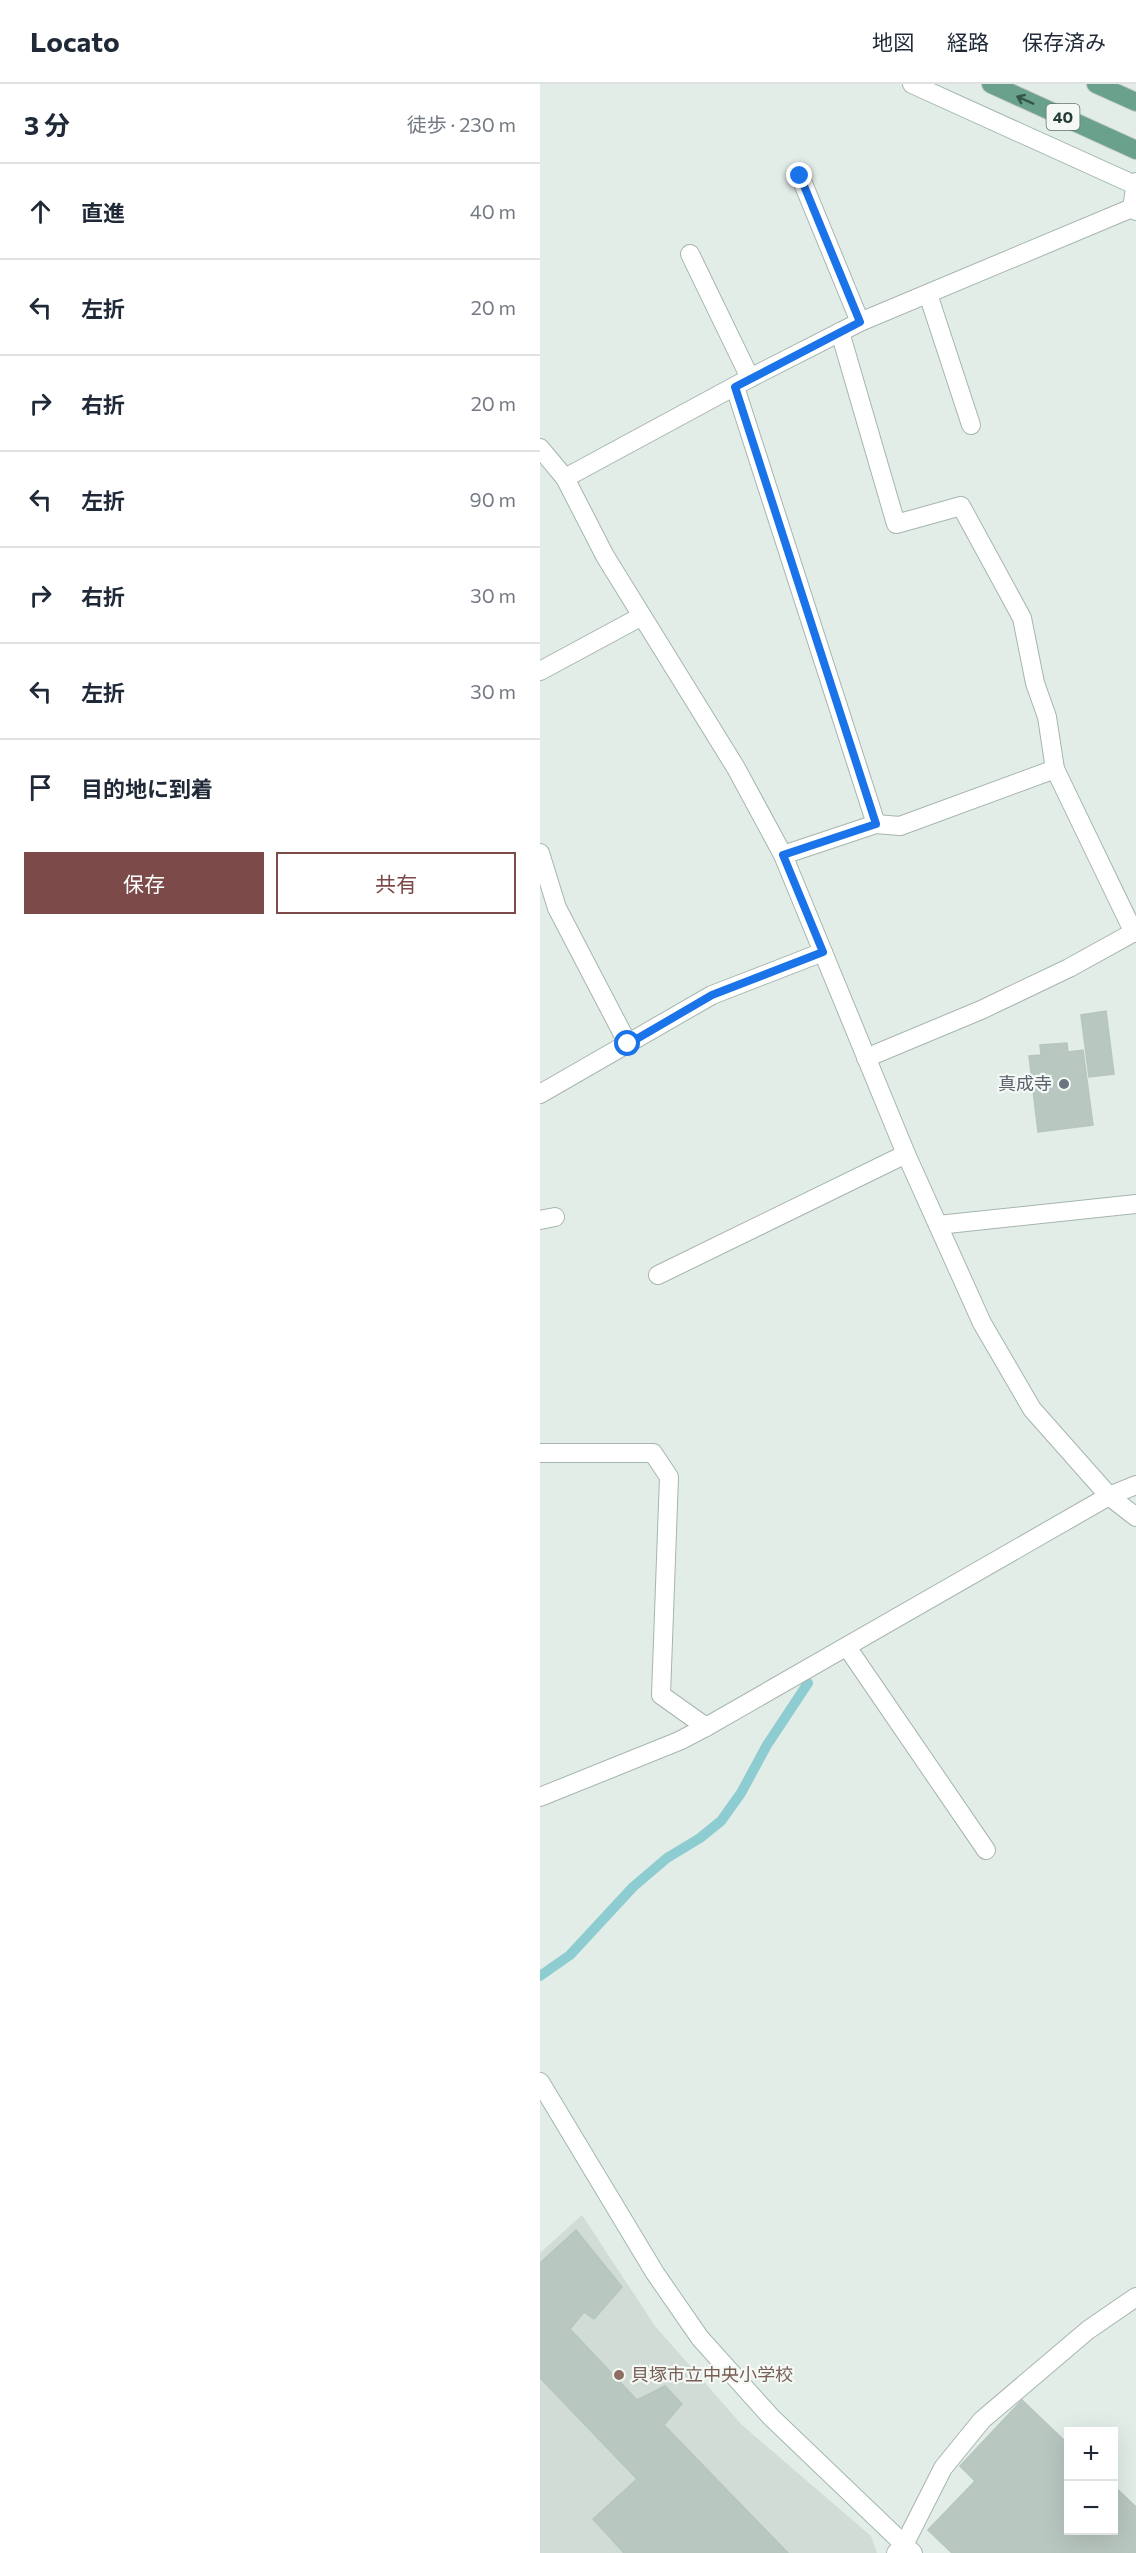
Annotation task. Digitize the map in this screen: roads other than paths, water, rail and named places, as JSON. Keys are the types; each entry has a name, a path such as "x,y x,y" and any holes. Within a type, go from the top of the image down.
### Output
{"main road":[{"name":"40","path":"991,84 1136,150"},
{"name":"40","path":"1096,84 1136,102"}],"street":[{"path":"565,478 860,322 1134,210 1136,184 912,84"},
{"path":"800,176 860,322"},
{"path":"690,254 743,382 876,824"},
{"path":"928,294 971,425"},
{"path":"840,332 896,524 961,506 1022,618 1035,683 1047,717 1055,769 1135,932 1069,968 981,1010 866,1059"},
{"path":"540,448 565,478 605,556 736,768 783,855 906,1154 982,1323 1032,1409 1109,1496 1136,1517"},
{"path":"540,671 642,616"},
{"path":"783,855 876,824 900,826 1055,769"},
{"path":"540,853 557,908 628,1044"},
{"path":"540,1094 712,995 823,952"},
{"path":"658,1275 906,1154"},
{"path":"938,1225 1136,1204"},
{"path":"540,1453 653,1453 669,1477 661,1695 706,1727"},
{"path":"540,1797 679,1741 706,1727 1109,1496 1136,1485"},
{"path":"847,1647 986,1850"},
{"path":"540,2082 655,2273 700,2338 771,2417 904,2550 943,2468 982,2420 1088,2330 1136,2297"}],"waterway":[{"path":"540,1976 570,1955 633,1887 667,1858 700,1838 721,1821 741,1793 767,1745 808,1683"}],"place":[{"name":"真成寺","path":"1064,1084"},
{"name":"貝塚市立中央小学校","path":"619,2375"}]}
